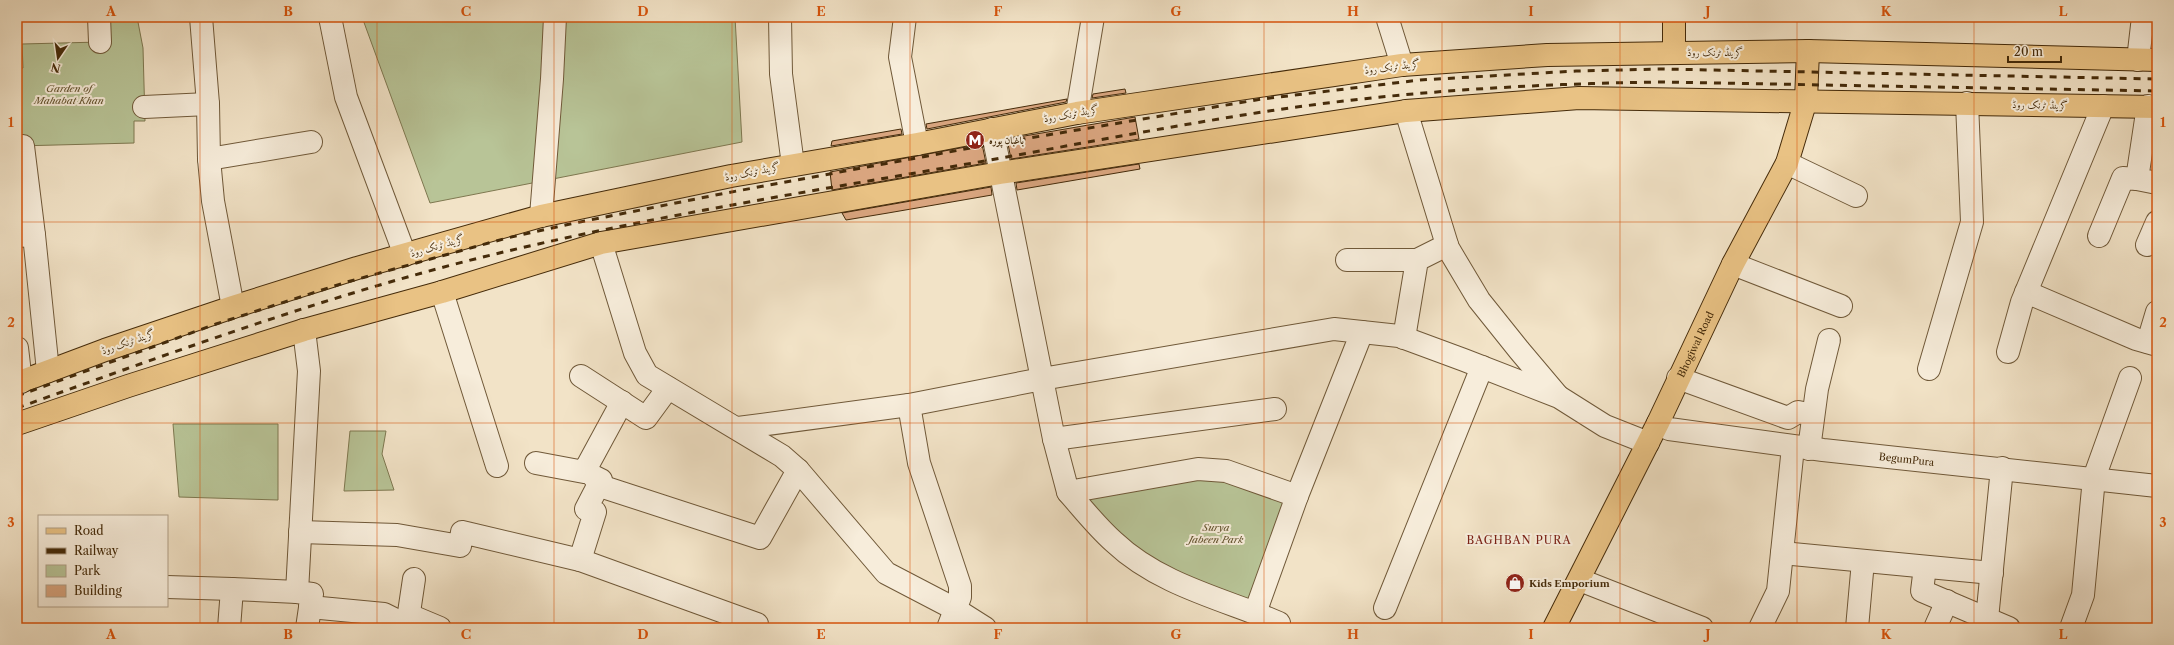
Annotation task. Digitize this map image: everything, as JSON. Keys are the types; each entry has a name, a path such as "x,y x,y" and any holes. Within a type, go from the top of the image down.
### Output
{"main road":[{"path":"1674,17 1674,52"},
{"name":"گرینڈ ٹرنک روڈ","path":"19,382 233,307 541,216 793,165 918,144 1077,112 1402,65 1547,55 1808,51 2148,60"},
{"name":"Bhogiwal Road","path":"1554,628 1580,580 1658,423 1733,264 1787,163 1806,100 1808,51"},
{"name":"گرینڈ ٹرنک روڈ","path":"17,424 128,386 304,330 442,292 601,243 1000,172 1406,111 1579,98 1806,100 2153,107"}],"street":[{"path":"99,17 100,42"},
{"path":"201,17 208,104 209,159 213,201 233,307"},
{"path":"330,17 346,97 405,255"},
{"path":"541,216 552,79 555,17"},
{"path":"780,17 781,74 793,165"},
{"path":"905,17 900,57 918,144"},
{"path":"1077,112 1093,17"},
{"path":"1387,17 1402,65"},
{"path":"2143,17 2148,60"},
{"path":"1929,369 1972,222 1967,103"},
{"path":"144,107 208,104"},
{"path":"2008,352 2026,292 2103,106"},
{"path":"2099,236 2123,178 2147,181 2153,107"},
{"path":"1406,111 1447,245 1479,300 1559,397"},
{"path":"992,128 1054,439 1068,492 1114,543 1139,561 1176,584 1256,613 1279,624 1276,628"},
{"path":"209,159 311,142"},
{"path":"17,146 23,146 25,236 48,371"},
{"path":"1787,163 1856,196"},
{"path":"2147,245 2157,222"},
{"path":"601,243 635,353 647,375 738,428 782,456 798,470 886,573 951,618 985,628"},
{"path":"1347,260 1417,260 1447,245"},
{"path":"1404,338 1417,260"},
{"path":"1733,264 1841,306"},
{"path":"442,292 497,466"},
{"path":"2026,292 2136,339 2152,344 2157,312"},
{"path":"738,428 909,405 1042,379 1334,329 1404,338 1559,397 1605,426 1648,443"},
{"path":"304,330 309,371 300,532 305,609"},
{"path":"1256,613 1298,496 1362,332"},
{"path":"1760,628 1778,591 1782,553 1801,448 1813,415 1816,389 1829,340"},
{"path":"17,348 19,382"},
{"path":"1385,608 1482,367"},
{"path":"581,376 646,418 668,388"},
{"path":"1678,378 1788,418 1798,412 1813,415"},
{"path":"2071,628 2083,595 2094,478 2130,378"},
{"path":"580,560 595,512 586,509 591,478 622,402"},
{"path":"909,405 919,463 960,586 960,597 951,618"},
{"path":"1054,439 1274,409"},
{"name":"BegumPura","path":"1658,423 1669,429 1801,448 2002,468 2157,486"},
{"path":"536,463 591,478 760,538 798,470"},
{"path":"1987,619 2002,468"},
{"path":"1068,492 1198,469 1226,471 1298,496"},
{"path":"300,532 397,535 460,546 462,532 580,560 757,624 756,628"},
{"path":"1782,553 1992,573"},
{"path":"1858,628 1863,561"},
{"path":"1925,567 1922,591 2010,628"},
{"path":"409,623 414,578"},
{"path":"1580,580 1689,626"},
{"path":"168,587 232,588 305,609 384,614 409,623 440,628"},
{"path":"229,628 232,588"},
{"path":"1934,628 1947,602"}],"green space":[{"name":"Garden of Mahabat Khan","path":"100,17 137,17 143,48 145,121 134,121 134,143 17,146 17,68 23,68 22,44 100,42"},
{"path":"362,17 735,17 742,142 430,203"},
{"path":"173,424 278,424 278,500 179,497"},
{"path":"350,431 386,431 382,454 394,490 344,491"},
{"name":"Surya Jabeen Park","path":"1198,469 1297,496 1255,613 1176,584 1068,492"}],"building":[{"path":"1125,89 1126,93 1092,98 1093,94"},
{"path":"1067,99 1066,102 927,129 926,124"},
{"path":"1135,117 1139,139 1011,159 1007,139"},
{"path":"901,129 902,134 831,146 832,141"},
{"path":"982,144 986,163 832,190 830,172"},
{"path":"1139,164 1140,169 1017,190 1016,183"},
{"path":"991,187 992,195 846,220 842,213"}],"railway":[{"path":"17,396 216,324 347,282 507,238 726,193 976,147 1262,99 1420,80 1576,71 1663,69 2157,79"},
{"path":"17,408 248,326 365,289 483,257 546,242 735,204 1256,113 1407,94 1508,87 1609,83 1660,82 2157,91"}],"place":[{"name":"باغبان پورہ","path":"975,140"},
{"name":"Kids Emporium","path":"1515,583"}],"district":[{"name":"BAGHBAN PURA","path":"1519,540"}]}
